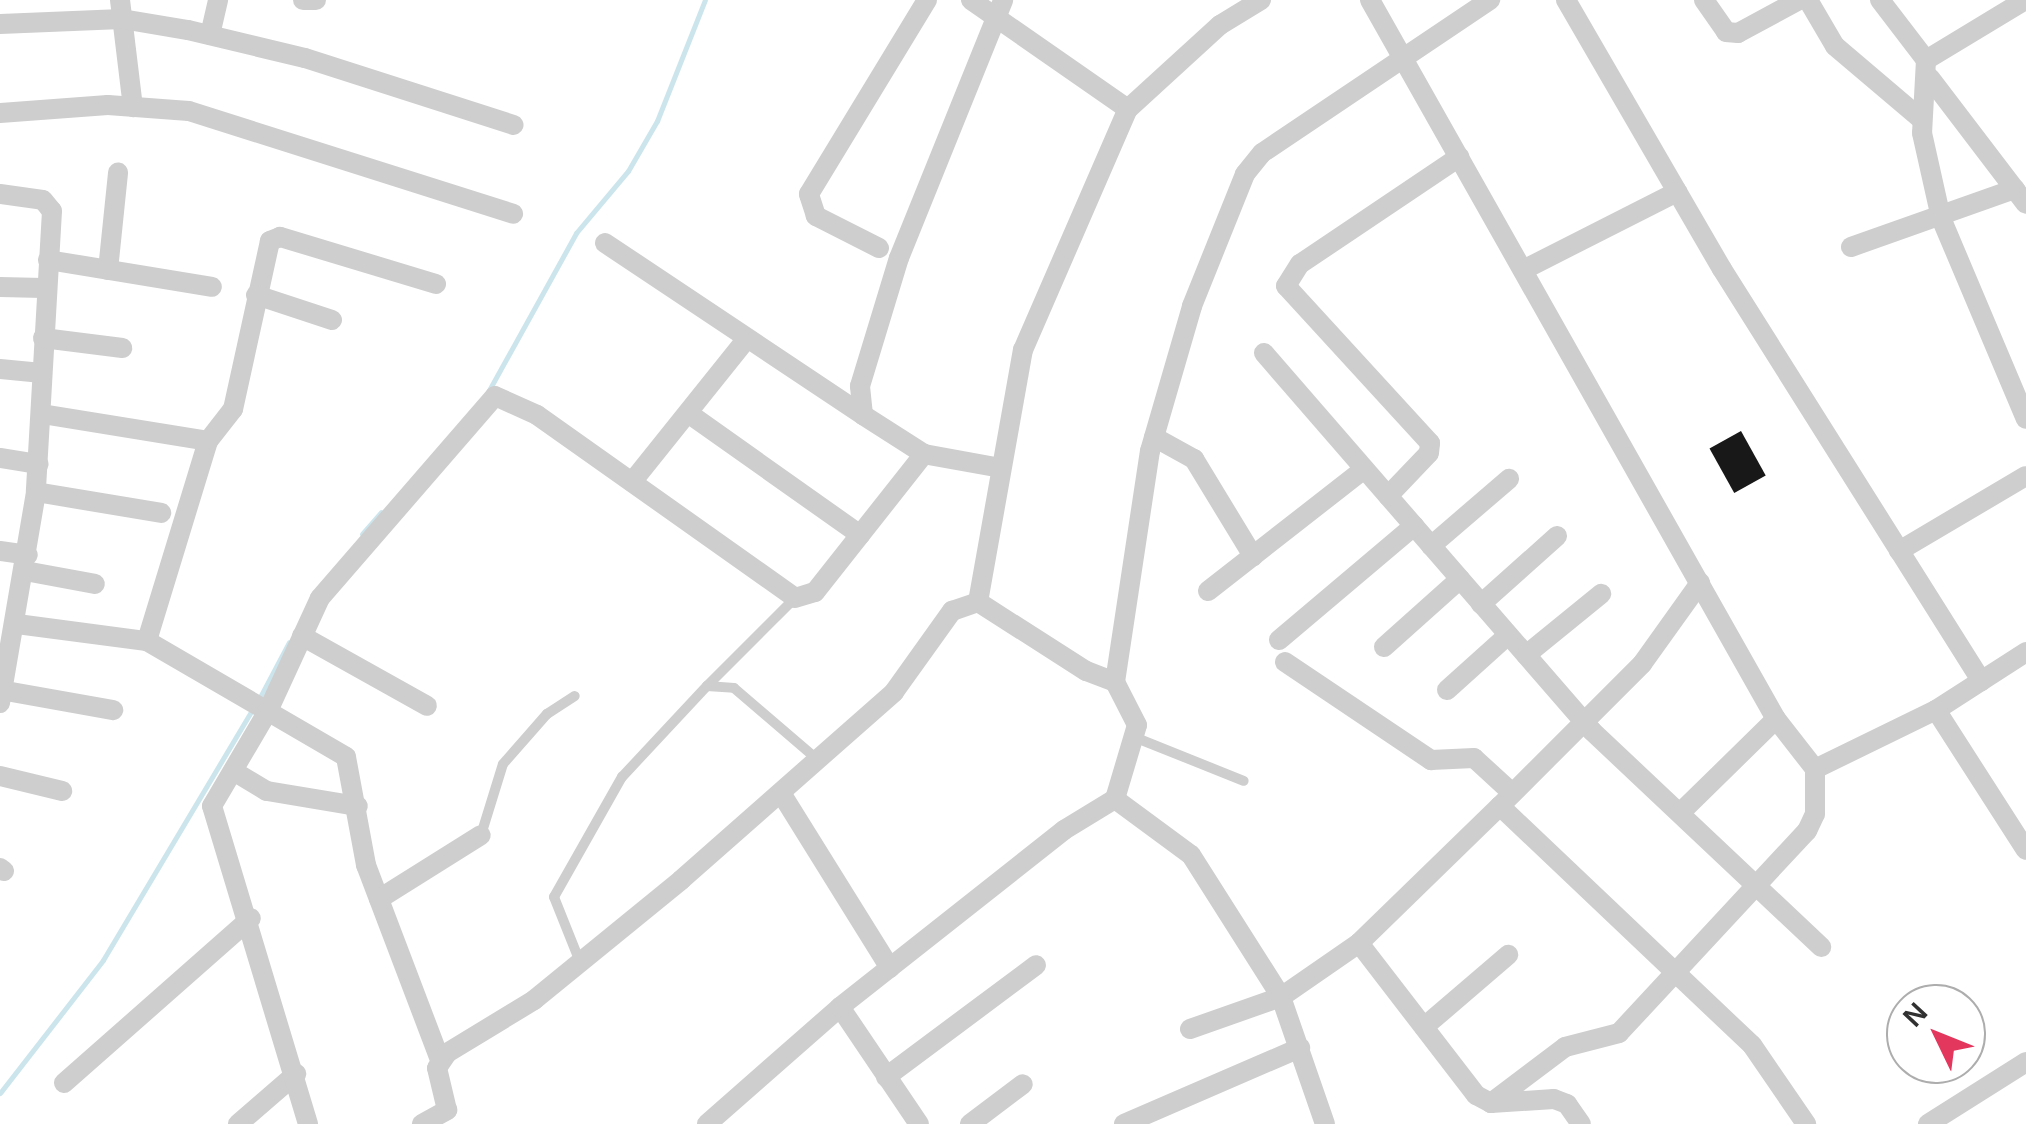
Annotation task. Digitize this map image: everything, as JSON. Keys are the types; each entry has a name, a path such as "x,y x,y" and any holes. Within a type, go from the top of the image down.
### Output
{"street":[{"path":"210,35 218,0"},
{"path":"304,0 316,0"},
{"path":"879,248 816,216 809,194 927,0"},
{"path":"972,0 998,7 1128,109"},
{"path":"978,602 1022,350 1128,109 1220,25 1262,0"},
{"path":"1370,0 1776,719 1815,770 1816,814 1807,831 1754,883 1619,1033 1566,1047 1492,1103"},
{"path":"707,1124 840,1007 1115,799 1137,725 1115,682 1154,437 1192,306 1245,174 1262,154 1490,0"},
{"path":"1566,0 1677,192 1981,681"},
{"path":"1704,0 1726,32 1738,34 1799,0"},
{"path":"1808,0 1836,46 1921,119"},
{"path":"1851,247 2020,197 1880,0"},
{"path":"2025,0 1928,69 1921,119 1941,218 2026,419"},
{"path":"863,415 860,386 899,258 998,7"},
{"path":"120,9 133,106"},
{"path":"0,24 120,9 514,125"},
{"path":"0,112 133,106 235,122 513,214"},
{"path":"1388,496 1429,453 1430,443 1286,286 1300,264 1459,157"},
{"path":"108,270 118,172"},
{"path":"1523,270 1677,192"},
{"path":"0,194 50,204 40,464 26,563 10,631 3,697 112,710"},
{"path":"147,641 208,441 233,409 266,250 280,237 436,284"},
{"path":"605,243 745,341 924,454 1001,468"},
{"path":"48,260 212,287"},
{"path":"0,287 44,288"},
{"path":"256,295 332,320"},
{"path":"43,338 122,348"},
{"path":"632,482 745,341"},
{"path":"1264,353 1582,719 1821,947"},
{"path":"0,369 42,374"},
{"path":"308,1124 250,918 212,806 235,772 302,636 342,569 499,394 632,482 795,598 815,592 924,454"},
{"path":"688,412 860,536"},
{"path":"42,414 208,441"},
{"path":"1154,437 1194,459 1211,480 1252,556"},
{"path":"0,458 40,464"},
{"path":"1208,591 1364,468"},
{"path":"1899,551 2026,476"},
{"path":"1430,546 1509,479"},
{"path":"36,492 161,513"},
{"path":"1278,640 1414,526"},
{"path":"1481,604 1557,536"},
{"path":"0,552 95,584"},
{"path":"1384,647 1460,579"},
{"path":"1190,1028 1282,997 1360,943 1506,800 1582,719 1642,664 1700,583"},
{"path":"1526,654 1601,594"},
{"path":"978,602 1086,671 1115,682"},
{"path":"440,1060 534,1000 781,794 906,679 952,612 978,602"},
{"path":"10,631 147,641 346,756 379,899 440,1060 448,1110 422,1124"},
{"path":"1447,690 1508,635"},
{"path":"302,636 427,706"},
{"path":"1815,770 1936,710 2026,652"},
{"path":"1284,662 1430,760 1474,758 1506,800 1752,1045 1806,1124"},
{"path":"1936,710 2026,850"},
{"path":"1680,813 1776,719"},
{"path":"235,772 266,791 358,806"},
{"path":"0,776 62,791"},
{"path":"781,794 890,968"},
{"path":"1115,799 1191,855 1282,997 1325,1124"},
{"path":"379,899 481,835"},
{"path":"64,1083 250,918"},
{"path":"1360,943 1476,1094 1492,1103 1554,1099 1567,1104 1580,1124"},
{"path":"1424,1028 1508,955"},
{"path":"886,1077 1036,966"},
{"path":"840,1007 919,1124"},
{"path":"1124,1124 1300,1048"},
{"path":"1928,1124 2026,1062"},
{"path":"238,1124 296,1074"},
{"path":"970,1124 1023,1084"}],"lane":[{"path":"580,962 554,897 622,776 795,598"},
{"path":"708,686 734,688 818,761"},
{"path":"481,835 503,764 547,714 576,696"},
{"path":"1134,737 1244,781"}],"building":[{"path":"1741,431 1766,476 1734,493 1710,448"}],"waterway":[{"path":"488,392 576,233 628,171 657,121 705,0"},
{"path":"362,534 381,512"},
{"path":"259,699 289,642"},
{"path":"0,1093 103,960 253,708"}]}
